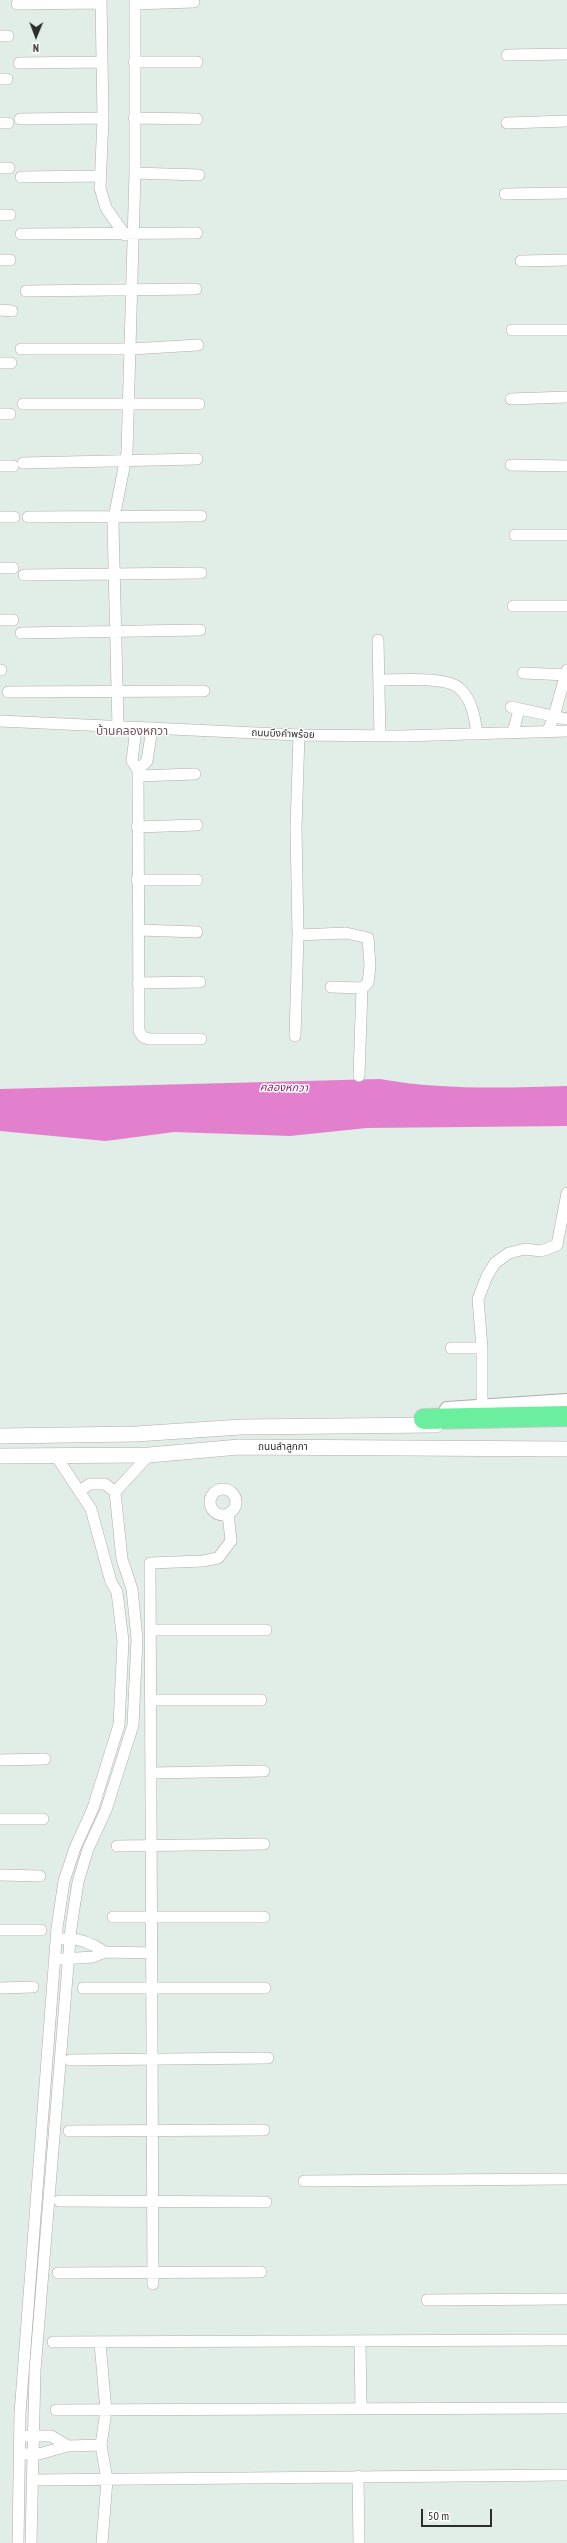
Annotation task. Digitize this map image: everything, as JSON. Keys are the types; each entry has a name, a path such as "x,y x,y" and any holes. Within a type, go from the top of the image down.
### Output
{"highway":[{"path":"424,1419 567,1416"}],"main road":[{"path":"400,1425 424,1419"},
{"name":"ถนนลำลูกกา","path":"0,1436 136,1434 248,1427 400,1425 567,1426"},
{"name":"ถนนลำลูกกา","path":"0,1456 149,1455 239,1447 567,1449"}],"street":[{"path":"17,4 101,2 103,118 100,176 102,199 106,208 129,235"},
{"path":"118,727 114,516 126,459 129,404 131,291 129,235 135,173 135,2 194,2"},
{"path":"507,54 567,54"},
{"path":"19,63 102,62"},
{"path":"134,62 197,62"},
{"path":"20,119 103,118"},
{"path":"134,118 197,119"},
{"path":"507,123 567,121"},
{"path":"135,173 199,175"},
{"path":"21,177 100,176"},
{"path":"505,194 567,194"},
{"path":"21,234 197,234"},
{"path":"521,261 567,260"},
{"path":"26,290 131,291 196,289"},
{"path":"0,310 12,311"},
{"path":"512,330 567,330"},
{"path":"21,349 131,349 198,345"},
{"path":"511,399 567,397"},
{"path":"23,404 199,404"},
{"path":"0,466 126,459 197,459"},
{"path":"511,466 567,466"},
{"path":"0,517 14,516"},
{"path":"28,517 201,516"},
{"path":"515,535 567,535"},
{"path":"0,568 13,568"},
{"path":"24,575 201,573"},
{"path":"513,606 567,606"},
{"path":"0,620 14,620"},
{"path":"21,633 116,630 200,630"},
{"path":"378,640 380,736"},
{"path":"523,673 566,674 548,732"},
{"path":"379,680 443,681 459,687 474,714 477,734"},
{"path":"8,692 204,691"},
{"path":"513,733 515,708 567,719"},
{"name":"ถนนบึงคำพร้อย","path":"0,721 299,735 380,736 477,734 548,732 566,728"},
{"path":"136,728 132,761 138,773 137,880 139,930 139,1031 143,1037 166,1040 202,1039"},
{"path":"138,773 147,762 152,728"},
{"path":"296,1036 298,935 296,828 299,735"},
{"path":"138,773 195,774"},
{"path":"137,827 197,825"},
{"path":"137,880 196,880"},
{"path":"139,930 197,932"},
{"path":"298,935 346,934 368,938 370,966 368,983 362,988 331,987"},
{"path":"138,983 200,982"},
{"path":"359,1076 362,988"},
{"path":"482,1407 482,1348 478,1299 487,1276 495,1263 509,1253 525,1249 541,1251 557,1245 567,1193"},
{"path":"451,1348 482,1348"},
{"path":"424,1419 447,1409 567,1401"},
{"path":"115,1492 149,1455"},
{"path":"18,2543 20,2436 42,2122 56,1959 56,1940 64,1881 100,1786 120,1725 122,1689 123,1641 117,1592 111,1582 99,1530 91,1509 81,1490 56,1456"},
{"path":"32,2543 32,2480 35,2455 35,2370 70,1938 78,1882 88,1849 113,1789 133,1725 136,1688 137,1639 132,1589 126,1575 118,1527 115,1492 105,1484 90,1484 81,1490"},
{"path":"153,2284 150,1564 203,1561 218,1558 231,1541 228,1514"},
{"path":"99,1530 118,1527"},
{"path":"111,1582 126,1575"},
{"path":"150,1630 266,1630"},
{"path":"151,1700 261,1700"},
{"path":"0,1760 45,1759"},
{"path":"151,1773 264,1770"},
{"path":"100,1786 113,1789"},
{"path":"0,1819 42,1819"},
{"path":"117,1846 264,1844"},
{"path":"0,1875 40,1876"},
{"path":"113,1917 264,1917"},
{"path":"0,1930 41,1930"},
{"path":"56,1940 70,1938 93,1943 105,1952"},
{"path":"56,1959 93,1957 105,1952 152,1953"},
{"path":"0,1988 33,1987"},
{"path":"83,1988 265,1988"},
{"path":"70,2060 268,2058"},
{"path":"42,2122 55,2123"},
{"path":"69,2131 264,2130"},
{"path":"304,2181 567,2179"},
{"path":"59,2201 266,2202"},
{"path":"58,2273 261,2272"},
{"path":"30,2282 43,2282"},
{"path":"427,2300 567,2299"},
{"path":"53,2342 567,2340"},
{"path":"360,2341 362,2408"},
{"path":"100,2343 106,2411 101,2445 107,2480 102,2543"},
{"path":"56,2410 567,2408"},
{"path":"20,2436 51,2436 68,2446"},
{"path":"19,2453 35,2455 68,2446 101,2445"},
{"path":"32,2480 567,2475"},
{"path":"358,2476 359,2543"}],"water":[{"name":"คลองหกวา","path":"380,1079 403,1083 450,1087 497,1088 567,1086 567,1126 367,1128 290,1136 174,1132 106,1141 0,1131 0,1089"}],"district":[{"name":"บ้านคลองหกวา","path":"132,732"}]}
